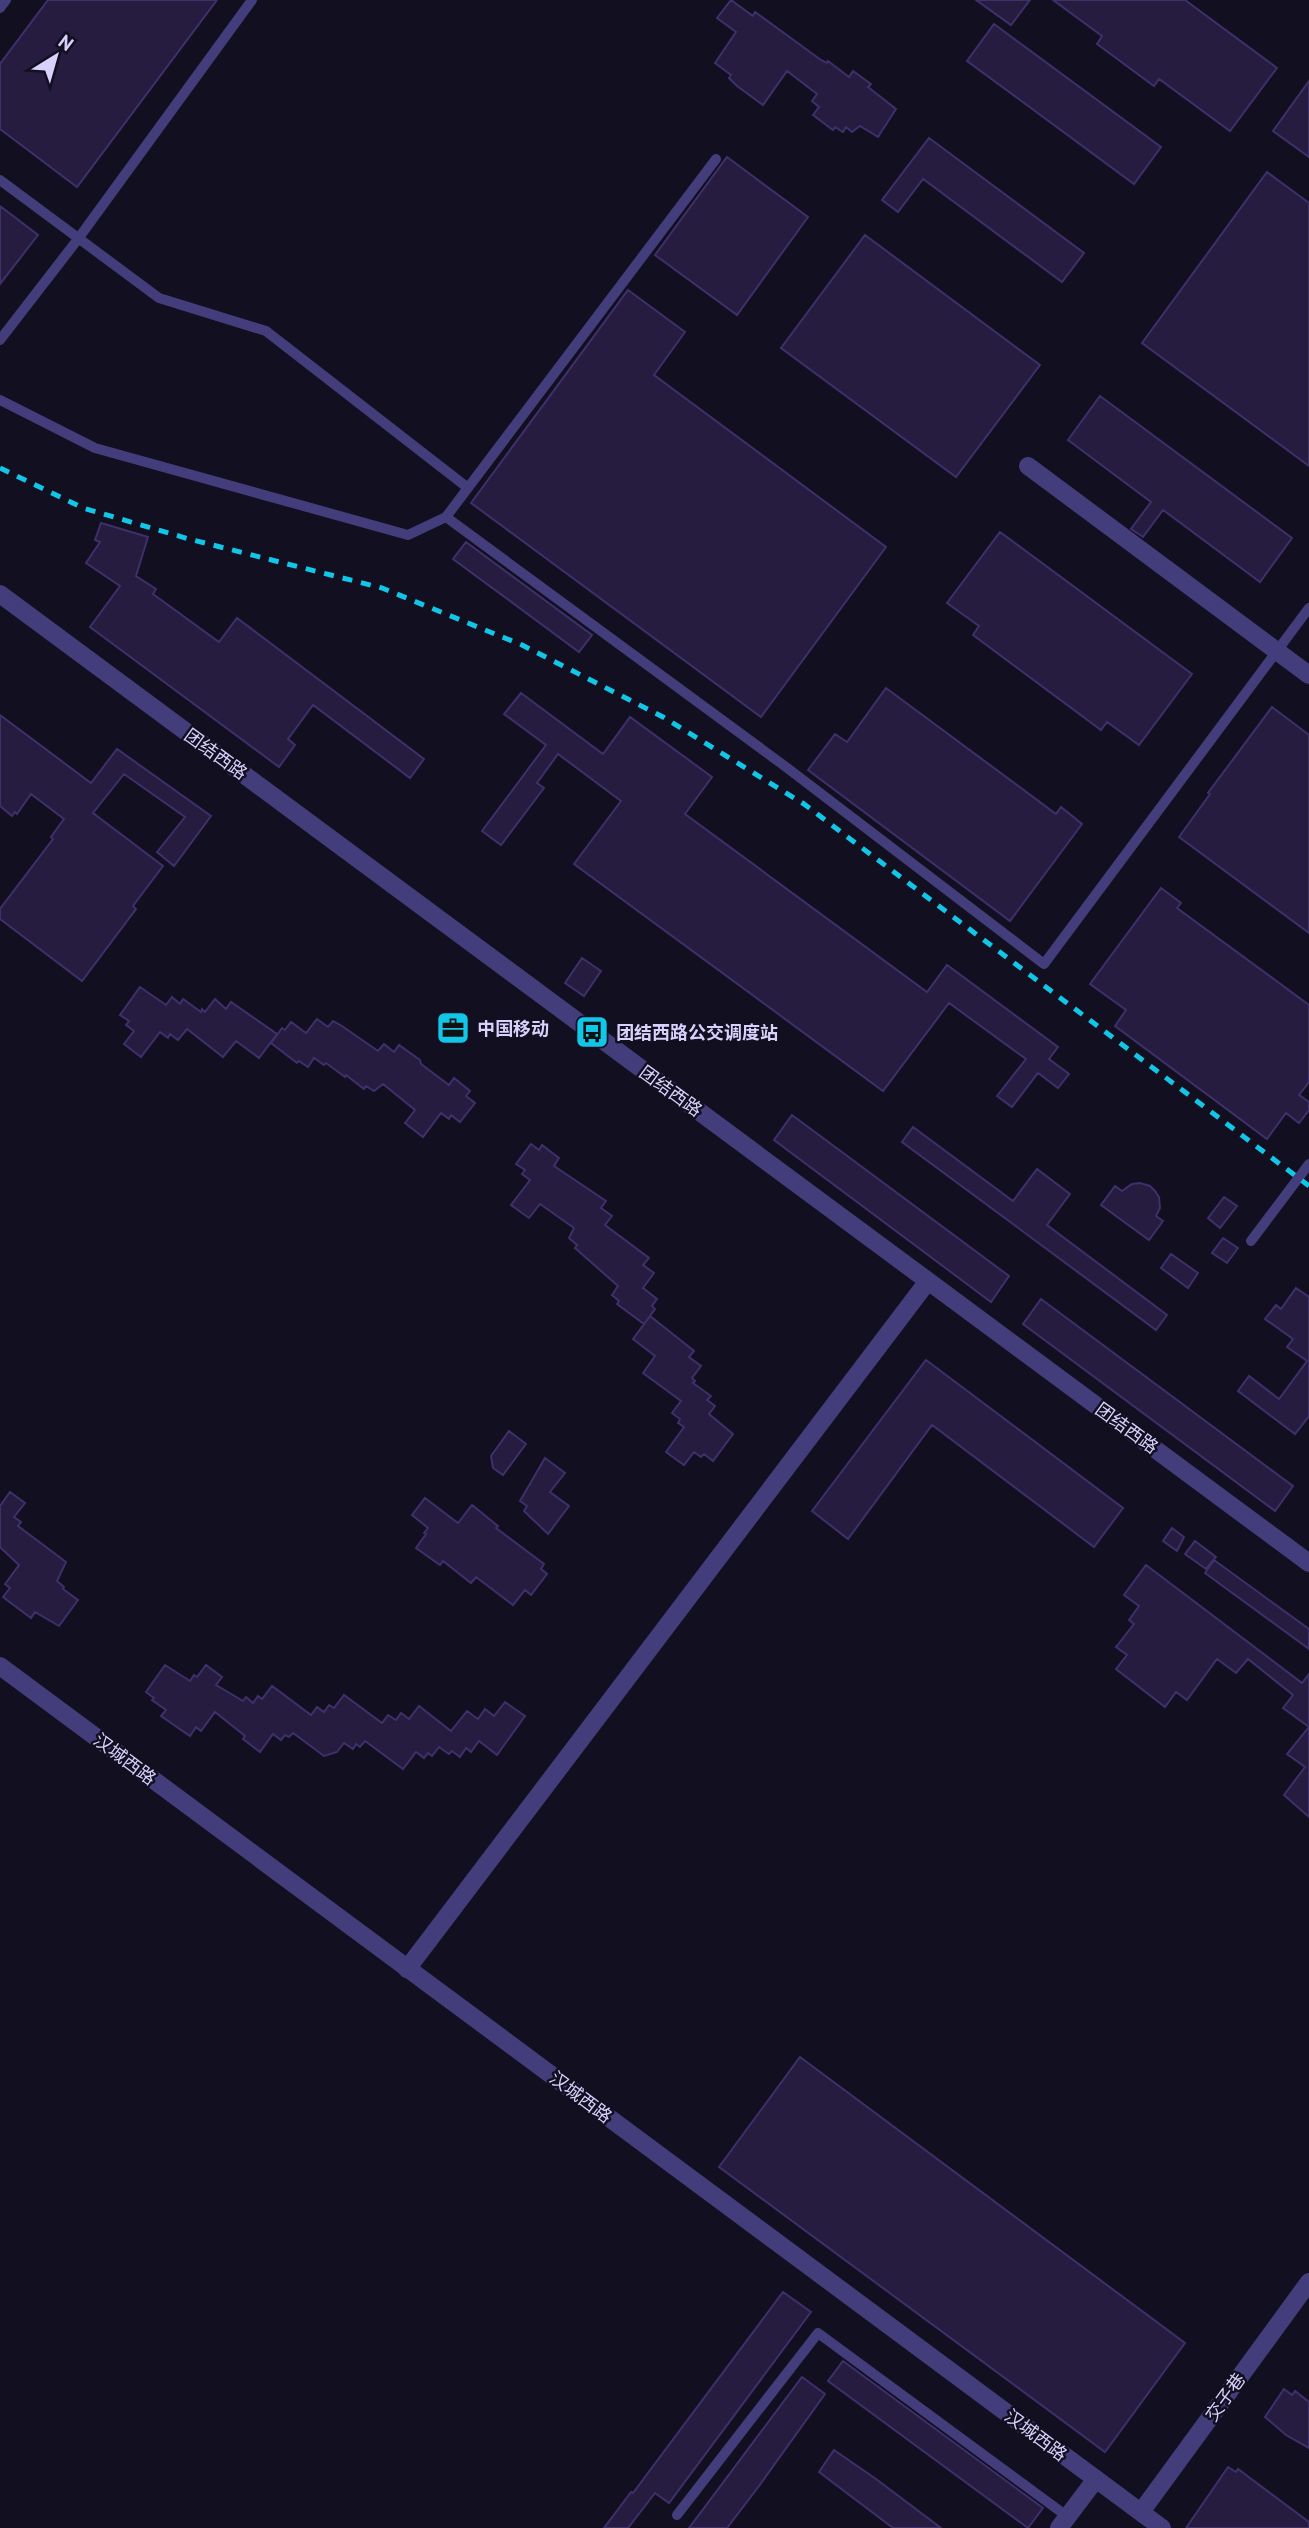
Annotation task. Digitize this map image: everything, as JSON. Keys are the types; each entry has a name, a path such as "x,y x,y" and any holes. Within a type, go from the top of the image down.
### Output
{"street":[{"path":"1028,466 1309,675"},
{"name":"团结西路","path":"0,594 1309,1563"},
{"path":"407,1969 928,1281"},
{"name":"汉城西路","path":"0,1666 1161,2528"},
{"name":"交子巷","path":"1141,2512 1309,2282"},
{"path":"1063,2522 1096,2479"}],"lane":[{"path":"0,8 6,0"},
{"path":"0,340 78,239 252,0"},
{"path":"0,400 95,448 408,535 446,517 716,159"},
{"path":"0,180 159,298 266,331 468,488"},
{"path":"446,517 786,767 1044,964 1309,608"},
{"path":"1251,1241 1309,1164"},
{"path":"677,2515 818,2333 1063,2522"}],"building":[{"path":"48,0 217,0 77,187 0,129 0,64"},
{"path":"731,0 753,16 755,12 849,77 853,71 871,84 868,87 896,109 878,137 860,126 852,132 846,127 843,132 835,127 833,130 813,115 819,107 812,101 817,94 787,71 763,105 737,86 729,78 731,75 715,63 736,32 717,18"},
{"path":"976,0 1030,0 1011,25"},
{"path":"1053,0 1185,0 1277,68 1230,131 1159,79 1154,86 1097,44 1102,36"},
{"path":"994,24 1161,147 1134,184 967,61"},
{"path":"1309,81 1309,157 1273,131"},
{"path":"929,138 1084,253 1062,282 923,179 898,212 882,200"},
{"path":"727,157 808,217 737,315 655,255"},
{"path":"1267,172 1309,203 1309,466 1142,343"},
{"path":"0,206 38,235 0,284"},
{"path":"865,235 1040,365 956,477 781,348"},
{"path":"628,290 685,332 654,375 886,547 761,717 471,503"},
{"path":"1100,396 1292,538 1260,582 1163,510 1143,537 1131,529 1151,502 1068,440"},
{"path":"101,523 148,537 136,576 156,589 153,594 219,642 237,618 424,759 410,778 313,705 288,739 295,745 279,767 90,627 120,586 86,563 100,542 95,540"},
{"path":"1000,532 1192,674 1139,745 1107,722 1101,730 973,635 979,626 947,603"},
{"path":"466,542 592,635 579,652 453,559"},
{"path":"886,688 1056,814 1061,807 1082,824 1010,921 808,770 835,734 847,742"},
{"path":"521,693 603,754 630,717 712,777 685,814 927,992 947,965 1058,1047 1049,1059 1069,1074 1058,1088 1038,1073 1012,1107 997,1096 1026,1059 949,1003 883,1091 574,864 621,801 558,754 537,783 544,788 501,845 482,831 546,745 504,714"},
{"path":"1272,707 1309,735 1309,933 1179,837"},
{"path":"0,715 91,783 117,749 211,816 174,866 157,852 185,817 124,774 93,813 163,866 133,906 136,909 82,981 0,919 0,909 53,839 51,837 64,819 31,794 17,814 15,812 12,816 0,806"},
{"path":"1161,888 1181,903 1177,908 1309,1005 1309,1082 1299,1095 1309,1102 1309,1110 1299,1123 1286,1113 1267,1139 1115,1026 1126,1010 1090,984"},
{"path":"582,958 601,971 584,996 565,983"},
{"path":"140,987 166,1005 172,997 180,1004 183,999 201,1012 202,1009 205,1012 215,999 226,1009 231,1002 277,1034 259,1058 236,1041 223,1057 187,1029 178,1040 170,1034 168,1038 160,1032 141,1057 124,1044 134,1031 126,1025 129,1021 120,1015"},
{"path":"317,1019 328,1027 333,1021 378,1051 384,1044 394,1052 399,1045 449,1085 454,1078 470,1091 466,1096 475,1103 460,1122 451,1115 449,1119 441,1113 423,1137 405,1123 415,1110 383,1084 374,1091 366,1086 364,1089 326,1063 324,1065 314,1058 308,1067 299,1061 297,1063 271,1043 282,1028 285,1030 291,1022 306,1033"},
{"path":"792,1115 1009,1276 991,1302 774,1140"},
{"path":"913,1127 1013,1201 1037,1169 1070,1194 1047,1225 1167,1315 1156,1330 902,1142"},
{"path":"531,1144 539,1150 542,1145 559,1158 554,1166 606,1201 601,1208 612,1216 605,1225 649,1258 643,1265 654,1273 643,1288 657,1299 652,1306 655,1309 644,1324 617,1304 619,1301 612,1295 618,1286 575,1248 577,1245 569,1238 574,1228 540,1204 529,1218 511,1205 530,1180 522,1174 525,1170 516,1164"},
{"path":"1132,1184 1150,1186 1159,1197 1160,1208 1156,1216 1163,1221 1149,1240 1101,1205 1115,1186 1122,1191"},
{"path":"1224,1197 1237,1206 1220,1228 1208,1218"},
{"path":"1223,1238 1238,1248 1227,1263 1212,1253"},
{"path":"1171,1254 1198,1273 1188,1288 1161,1268"},
{"path":"1296,1288 1309,1297 1309,1416 1295,1434 1238,1391 1249,1376 1279,1399 1307,1361 1287,1347 1293,1339 1265,1319 1276,1305 1281,1309"},
{"path":"1041,1299 1293,1486 1275,1511 1023,1324"},
{"path":"650,1316 694,1351 689,1357 701,1366 692,1378 695,1381 693,1383 711,1396 707,1400 715,1406 709,1414 733,1434 713,1461 704,1454 701,1457 694,1452 684,1465 666,1452 684,1427 678,1423 680,1419 672,1413 681,1401 643,1373 655,1356 633,1339"},
{"path":"926,1360 1123,1508 1094,1547 932,1425 848,1539 812,1511"},
{"path":"509,1431 526,1444 503,1475 493,1468 491,1456"},
{"path":"545,1458 565,1473 550,1492 569,1506 548,1534 524,1511 527,1506 520,1501"},
{"path":"10,1492 25,1503 14,1517 21,1522 18,1526 66,1562 57,1581 78,1600 59,1626 35,1612 31,1618 3,1597 10,1588 5,1584 19,1565 0,1547 0,1506"},
{"path":"425,1498 458,1523 472,1505 498,1526 496,1528 544,1564 541,1569 547,1574 531,1595 525,1590 513,1605 476,1577 471,1583 443,1561 440,1565 416,1548 428,1528 412,1515"},
{"path":"1172,1528 1184,1537 1177,1551 1163,1541"},
{"path":"1195,1541 1216,1557 1206,1569 1185,1554"},
{"path":"1214,1560 1309,1629 1309,1649 1205,1573"},
{"path":"1146,1565 1302,1683 1309,1674 1309,1727 1283,1708 1293,1695 1248,1659 1236,1673 1217,1659 1187,1700 1176,1692 1165,1707 1116,1669 1127,1655 1116,1647 1134,1624 1129,1620 1139,1606 1124,1595"},
{"path":"165,1665 190,1681 194,1675 197,1677 206,1665 222,1677 216,1685 243,1701 246,1697 253,1703 258,1696 262,1699 272,1686 311,1715 317,1707 324,1712 329,1705 334,1708 344,1695 382,1723 388,1715 396,1720 401,1713 409,1719 419,1706 451,1731 467,1711 478,1719 485,1709 494,1716 505,1702 525,1716 497,1755 479,1741 471,1752 466,1748 460,1757 439,1747 432,1756 428,1753 424,1758 416,1752 403,1769 365,1741 360,1747 356,1744 353,1749 344,1743 337,1752 324,1756 293,1733 289,1737 285,1735 281,1740 273,1734 260,1752 215,1712 201,1731 196,1727 190,1736 161,1716 166,1710 146,1692"},
{"path":"1309,1727 1309,1817 1284,1795 1305,1767 1287,1754"},
{"path":"800,2057 1185,2343 1105,2452 719,2167"},
{"path":"783,2292 811,2312 669,2503 655,2493 628,2528 604,2528 631,2492 633,2493"},
{"path":"843,2361 1043,2508 1028,2528 828,2381"},
{"path":"802,2377 825,2394 759,2486 727,2528 689,2528"},
{"path":"1284,2389 1292,2395 1295,2391 1309,2402 1309,2448 1286,2435 1265,2417"},
{"path":"834,2450 941,2528 893,2528 819,2472"},
{"path":"1228,2467 1236,2472 1238,2469 1309,2522 1309,2528 1186,2528"}],"railway":[{"path":"0,468 83,508 189,539 382,588 522,645 663,717 804,804 1309,1186"}],"place":[{"name":"中国移动","path":"453,1028"},
{"name":"团结西路公交调度站","path":"592,1032"}]}
